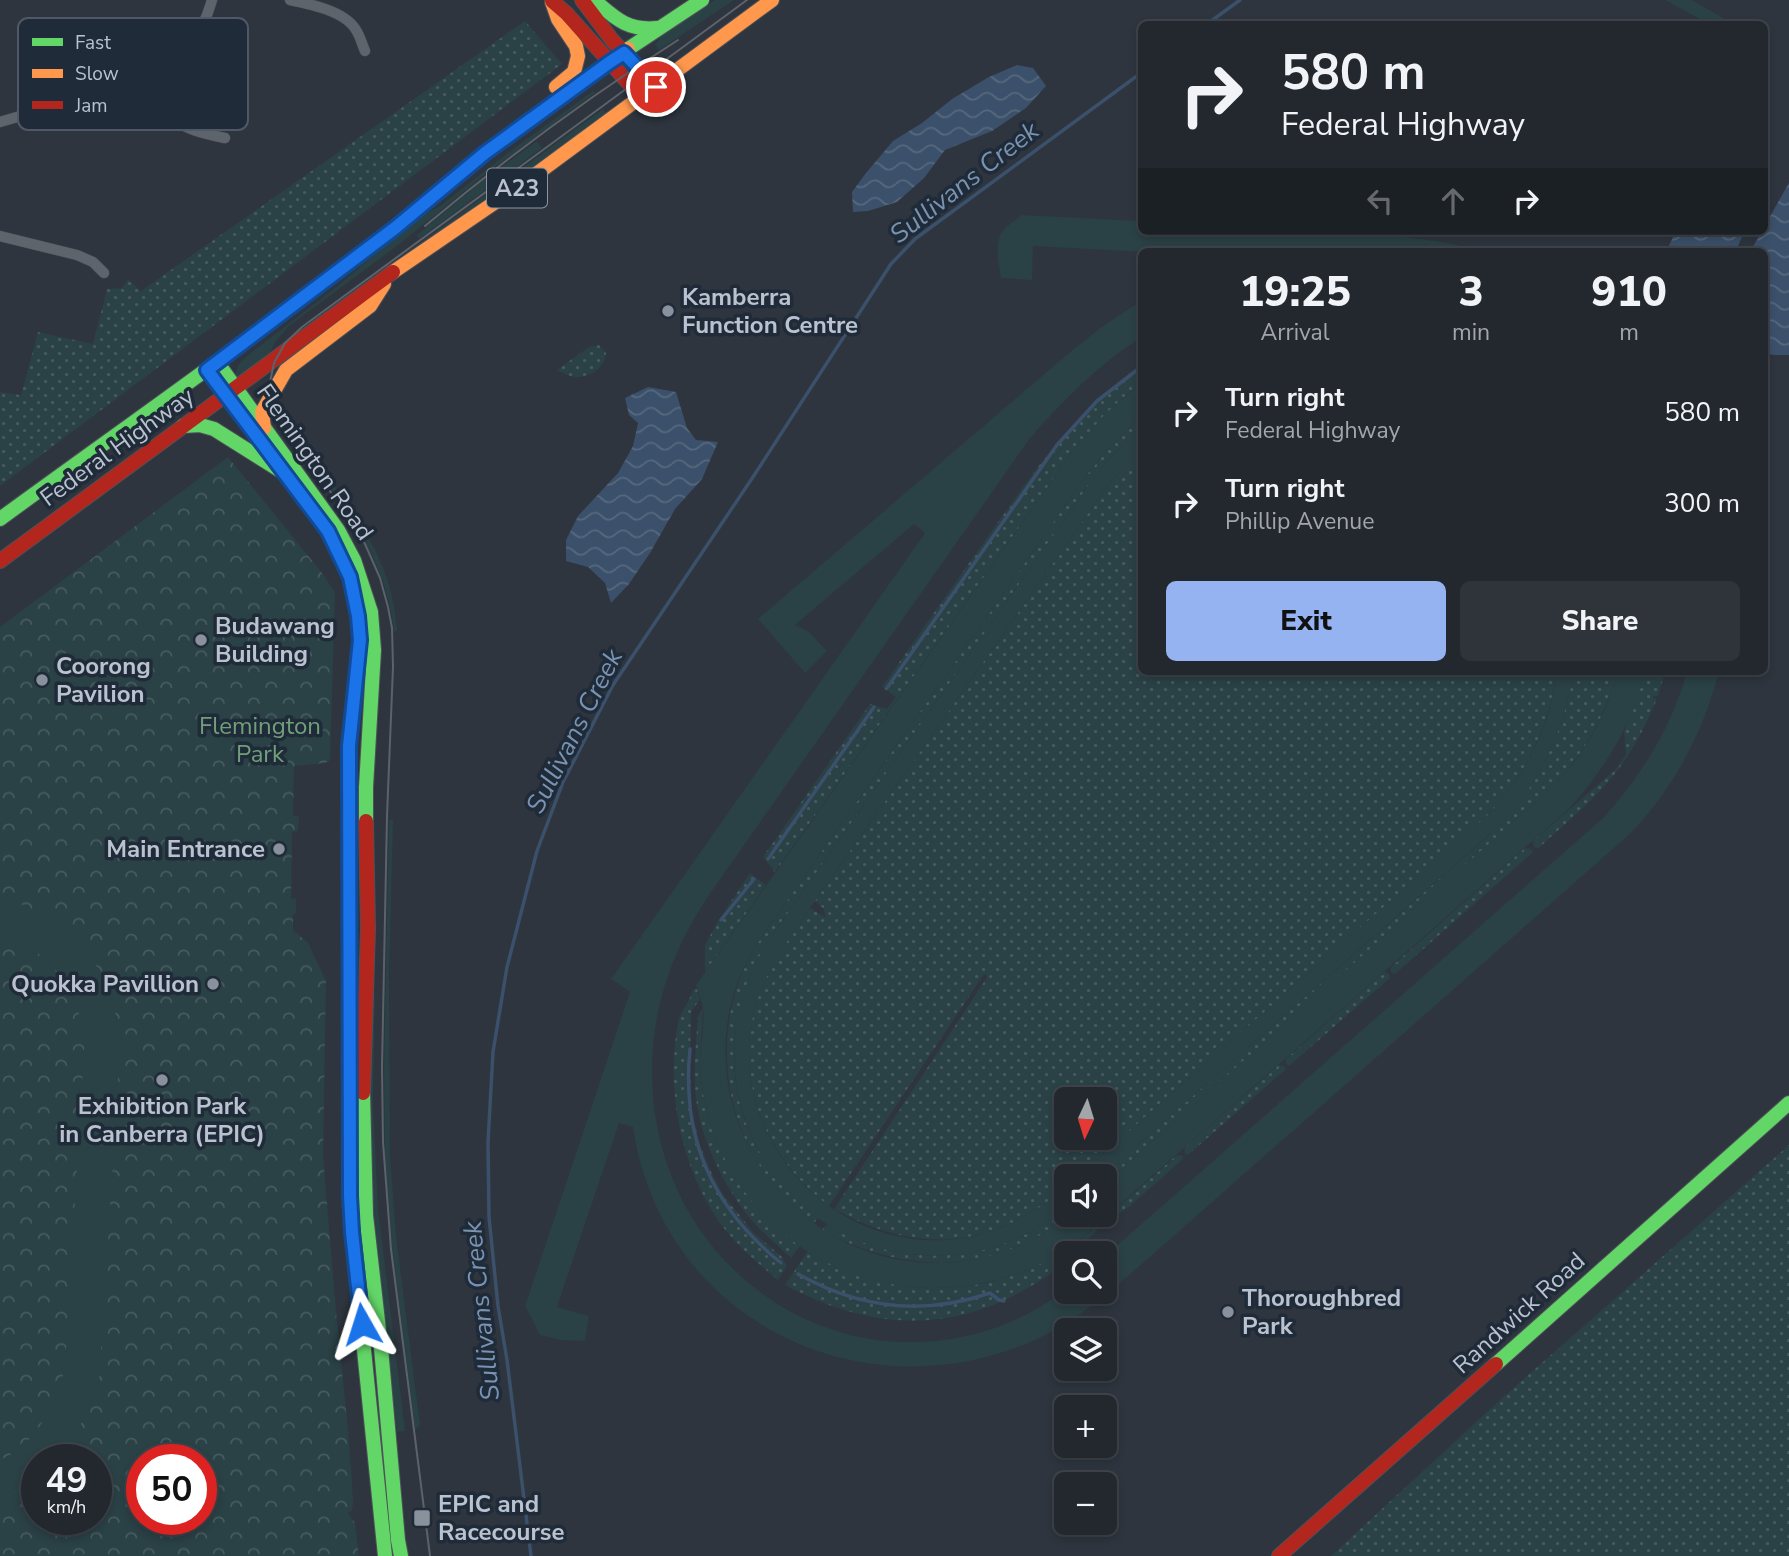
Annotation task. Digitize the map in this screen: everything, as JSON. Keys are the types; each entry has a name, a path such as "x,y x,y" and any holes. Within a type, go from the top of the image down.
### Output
{"main road":[{"path":"582,0 612,40 656,87"},
{"path":"594,0 631,28 643,30 660,27"},
{"name":"Federal Highway","path":"0,519 212,366 395,228 485,153 610,62 702,0"},
{"name":"Federal Highway","path":"0,561 389,275 535,175 772,0"},
{"path":"552,1 567,14 641,97"},
{"path":"485,153 489,141 499,129 566,80 575,69 577,49 558,19 552,1"},
{"path":"264,428 262,412 286,370 370,306 389,275"},
{"name":"Flemington Road","path":"212,366 284,473 328,531 350,577 358,616 360,640 349,746 350,1196 385,1556"},
{"name":"Flemington Road","path":"231,392 264,428 338,530 354,560 372,612 374,650 366,787 368,928 363,1092 366,1214 401,1556"},
{"path":"183,426 200,425 215,429 284,473"},
{"name":"Randwick Road","path":"1279,1556 1789,1103"},
{"path":"365,1347 381,1348"}],"street":[{"path":"206,18 212,0"},
{"path":"290,0 337,14 355,27 365,51"},
{"path":"1,119 18,114"},
{"path":"193,130 225,138"},
{"path":"0,236 77,255 93,262 104,273"}],"green space":[{"path":"715,0 734,0 659,50 655,45 662,35"},
{"path":"1665,0 1692,0 1728,21 1704,21"},
{"path":"525,21 562,64 0,486 0,392 21,395 38,332 93,344 107,289 122,288 128,279 141,291"},
{"path":"593,91 595,93 289,326 275,342 267,359 237,380 235,376 238,365 247,356 335,288 419,217 440,206"},
{"path":"603,109 606,113 602,119 305,327"},
{"path":"537,141 542,148 419,239 417,235 481,182"},
{"path":"1022,215 1138,221 1138,235 1376,235 1438,241 1468,248 1138,248 1138,252 1033,246 1032,280 1001,278 998,245 1002,233"},
{"path":"1138,303 1138,339 1081,385 1028,441 709,895 686,934 668,976 657,1019 652,1063 654,1106 663,1149 677,1189 698,1227 726,1261 759,1291 790,1311 824,1327 860,1337 919,1342 964,1337 986,1331 1028,1314 1054,1297 1054,1304 1093,1304 1073,1318 1054,1318 1054,1330 1026,1344 961,1362 895,1366 833,1356 775,1332 724,1297 681,1250 651,1193 633,1127 619,1123 557,1307 589,1316 585,1341 561,1340 540,1335 525,1306 630,992 611,979 925,533 914,524 795,625 809,632 827,651 805,673 758,619 1070,352"},
{"path":"599,345 606,353 605,358 591,374 575,377 557,370 589,347"},
{"path":"1138,367 1138,386 1117,403 1075,448 775,872 763,857 870,704 887,709 896,697 882,687 1023,487 1075,422"},
{"path":"1138,386 1138,420 1107,450 1086,476 761,938 735,991 725,1046 732,1101 751,1152 783,1196 825,1231 877,1254 948,1263 988,1256 1013,1248 1054,1225 1094,1227 1078,1241 1054,1241 1054,1255 1026,1270 973,1285 920,1288 868,1279 820,1259 777,1228 741,1187 715,1136 704,1100 700,1063 703,1016 696,985 1075,448 1105,414"},
{"path":"1138,420 1138,432 1107,461 1088,486 771,937 753,969 741,1002 735,1035 734,1069 739,1102 750,1134 767,1164 793,1196 818,1218 814,1223 783,1197 759,1165 741,1130 730,1091 727,1052 730,1012 742,974 761,938 1107,450"},
{"path":"286,421 372,544 393,600 397,631 394,631 389,601 367,546 336,496 283,423"},
{"path":"1138,432 1138,453 1106,488 810,908 773,964 754,1010 750,1070 759,1112 777,1150 802,1183 834,1209 872,1228 913,1239 957,1239 987,1233 1016,1221 1054,1196 1054,1217 1026,1234 996,1246 950,1255 889,1250 836,1230 792,1196 760,1153 740,1102 734,1048 744,992 771,937 1107,461"},
{"path":"1138,453 1138,675 1556,675 1548,714 1531,754 1509,790 1481,822 1117,1142 1117,1087 1054,1087 1054,1150 1108,1150 1092,1164 1054,1164 1054,1196 1011,1223 983,1234 954,1239 924,1239 895,1234 865,1224 834,1209 986,979 984,974 829,1206 806,1186 786,1163 771,1139 759,1112 752,1084 749,1056 751,1026 763,984 788,940 810,908 825,917 824,909 815,901 1106,488"},
{"name":"Exhibition Park in Canberra (EPIC)","path":"228,457 323,574 335,593 330,758 325,763 294,766 293,816 299,816 298,831 292,832 291,898 296,899 293,930 308,943 326,981 323,1155 351,1467 353,1502 352,1510 348,1513 355,1523 359,1556 0,1556 0,627"},
{"path":"1557,675 1573,675 1563,715 1548,755 1527,791 1499,826 1116,1164 1092,1164 1108,1150 1117,1150 1117,1142 1489,814 1525,766 1549,712"},
{"path":"1573,675 1617,675 1606,707 1590,738 1547,794 1117,1173 1116,1164 1505,819 1533,782 1562,719"},
{"path":"1617,675 1644,675 1625,728 1595,777 1570,808 1117,1207 1117,1173 1554,786 1593,733"},
{"path":"1644,675 1664,675 1658,696 1653,698 1657,699 1643,730 1620,767 1596,795 1538,849 1534,847 1533,841 1616,769 1626,754 1624,731"},
{"path":"1686,675 1718,675 1704,717 1674,778 1631,833 1117,1285 1117,1246 1603,818 1654,750 1673,712"},
{"path":"389,819 393,820 389,977 390,1155 396,1236 420,1425 415,1430 385,1166 384,1066"},
{"path":"1525,848 1533,852 1395,974 1391,972 1391,967"},
{"path":"750,873 766,885 705,972 705,945"},
{"path":"0,898 17,902 41,914 82,945 105,979 121,1033 99,1381 91,1404 68,1444 24,1444 43,1422 65,1368 85,1035 74,999 58,972 34,950 0,933"},
{"path":"1384,972 1389,974 1390,978 1289,1066 1286,1064 1286,1059"},
{"path":"697,989 700,999 691,1012 690,1068 692,1113 700,1145 724,1196 753,1232 782,1257 787,1266 778,1280 727,1232 711,1210 688,1160 676,1105 675,1050 679,1018 693,990"},
{"path":"372,993 375,994 373,1104 378,1209 405,1431 397,1432 371,1184 369,1059"},
{"path":"702,1009 700,1068 710,1120 730,1168 745,1190 761,1210 800,1246 791,1258 745,1212 720,1173 707,1143 698,1113 695,1088 698,1016"},
{"path":"1279,1065 1286,1069 1188,1155 1185,1154 1184,1148"},
{"path":"1789,1145 1789,1556 1331,1556 1500,1400"},
{"path":"1177,1155 1183,1156 1183,1159 1117,1215 1117,1208"},
{"path":"1054,1216 1054,1226 1011,1249 980,1258 948,1262 917,1261 884,1255 853,1245 822,1230 827,1224 872,1246 897,1252 947,1255 996,1246 1038,1227"},
{"path":"1101,1227 1086,1241 1078,1241"},
{"path":"808,1251 838,1267 870,1278 934,1288 998,1280 1030,1269 1054,1256 1054,1270 999,1303 964,1314 930,1320 894,1320 859,1314 822,1302 785,1285"},
{"path":"21,1446 21,1488 0,1495 0,1460"}],"water":[{"path":"1017,65 1033,68 1046,86 1026,108 992,131 945,150 924,178 897,202 868,211 853,212 852,192 893,141 922,123 952,99 989,77"},
{"path":"1789,183 1789,355 1768,354 1768,248 1752,248 1760,235 1768,235 1768,220"},
{"path":"1674,235 1743,235 1737,248 1668,248"},
{"path":"648,387 676,392 687,428 696,440 718,442 702,479 675,509 629,584 611,603 605,583 588,567 566,561 566,540 578,516 618,473 633,446 638,423 629,415 625,398"}],"waterway":[{"name":"Sullivans Creek","path":"1211,21 1240,0"},
{"name":"Sullivans Creek","path":"531,1556 498,1306 489,1217 488,1142 493,1052 507,967 537,851 563,782 613,685 753,477 891,264 915,239 1138,75"},
{"path":"887,688 1057,445 1097,401 1138,369"},
{"path":"768,859 874,707"},
{"path":"545,778 568,773"},
{"path":"721,920 754,879"},
{"path":"690,1049 688,1081 691,1112 706,1168 736,1218 781,1263"},
{"path":"798,1274 845,1295 892,1305 940,1305 990,1293 1004,1301"}],"tram line":[{"path":"430,1556 391,1249 383,1142 382,1068 392,628 380,578 365,544 341,506 282,426 272,404 270,382 274,363 285,343 302,327 747,0"},
{"path":"425,226 548,129 678,40"}],"traffic: fast":[{"path":"594,0 622,22 637,27 657,28"},
{"path":"628,49 702,0"},
{"path":"0,519 279,316"},
{"path":"217,362 338,530 354,560 371,612 374,650 366,821"},
{"path":"207,370 311,509"},
{"path":"183,426 200,425 214,429 284,473"},
{"path":"363,1093 366,1215 401,1556"},
{"path":"1496,1364 1789,1103"},
{"path":"350,1121 352,1232 385,1556"}],"traffic: slow":[{"path":"393,272 535,175 772,0"},
{"path":"552,2 558,19 576,46 578,56 574,72 556,87"},
{"path":"279,316 395,228 486,153 628,49"},
{"path":"264,428 262,412 286,370 370,306 384,284"}],"traffic: jam":[{"path":"582,0 612,40 656,87"},
{"path":"552,1 567,14 641,97"},
{"path":"0,561 393,272"},
{"path":"329,533 350,577 360,640 349,746 350,1121"},
{"path":"363,1093 368,928 366,821"},
{"path":"1279,1556 1496,1364"}],"place":[{"name":"Kamberra Function Centre","path":"668,311"},
{"name":"Budawang Building","path":"201,640"},
{"name":"Coorong Pavilion","path":"42,680"},
{"name":"Main Entrance","path":"279,849"},
{"name":"Quokka Pavillion","path":"213,984"},
{"name":"Exhibition Park in Canberra (EPIC)","path":"162,1080"},
{"name":"Thoroughbred Park","path":"1228,1312"},
{"name":"EPIC and Racecourse","path":"422,1518"}],"route":[{"path":"362,1324 350,1196 349,746 360,640 358,616 350,577 328,531 207,370 395,228 485,153 624,53 656,87"}],"park label":[{"name":"Flemington Park","path":"260,740"}]}
